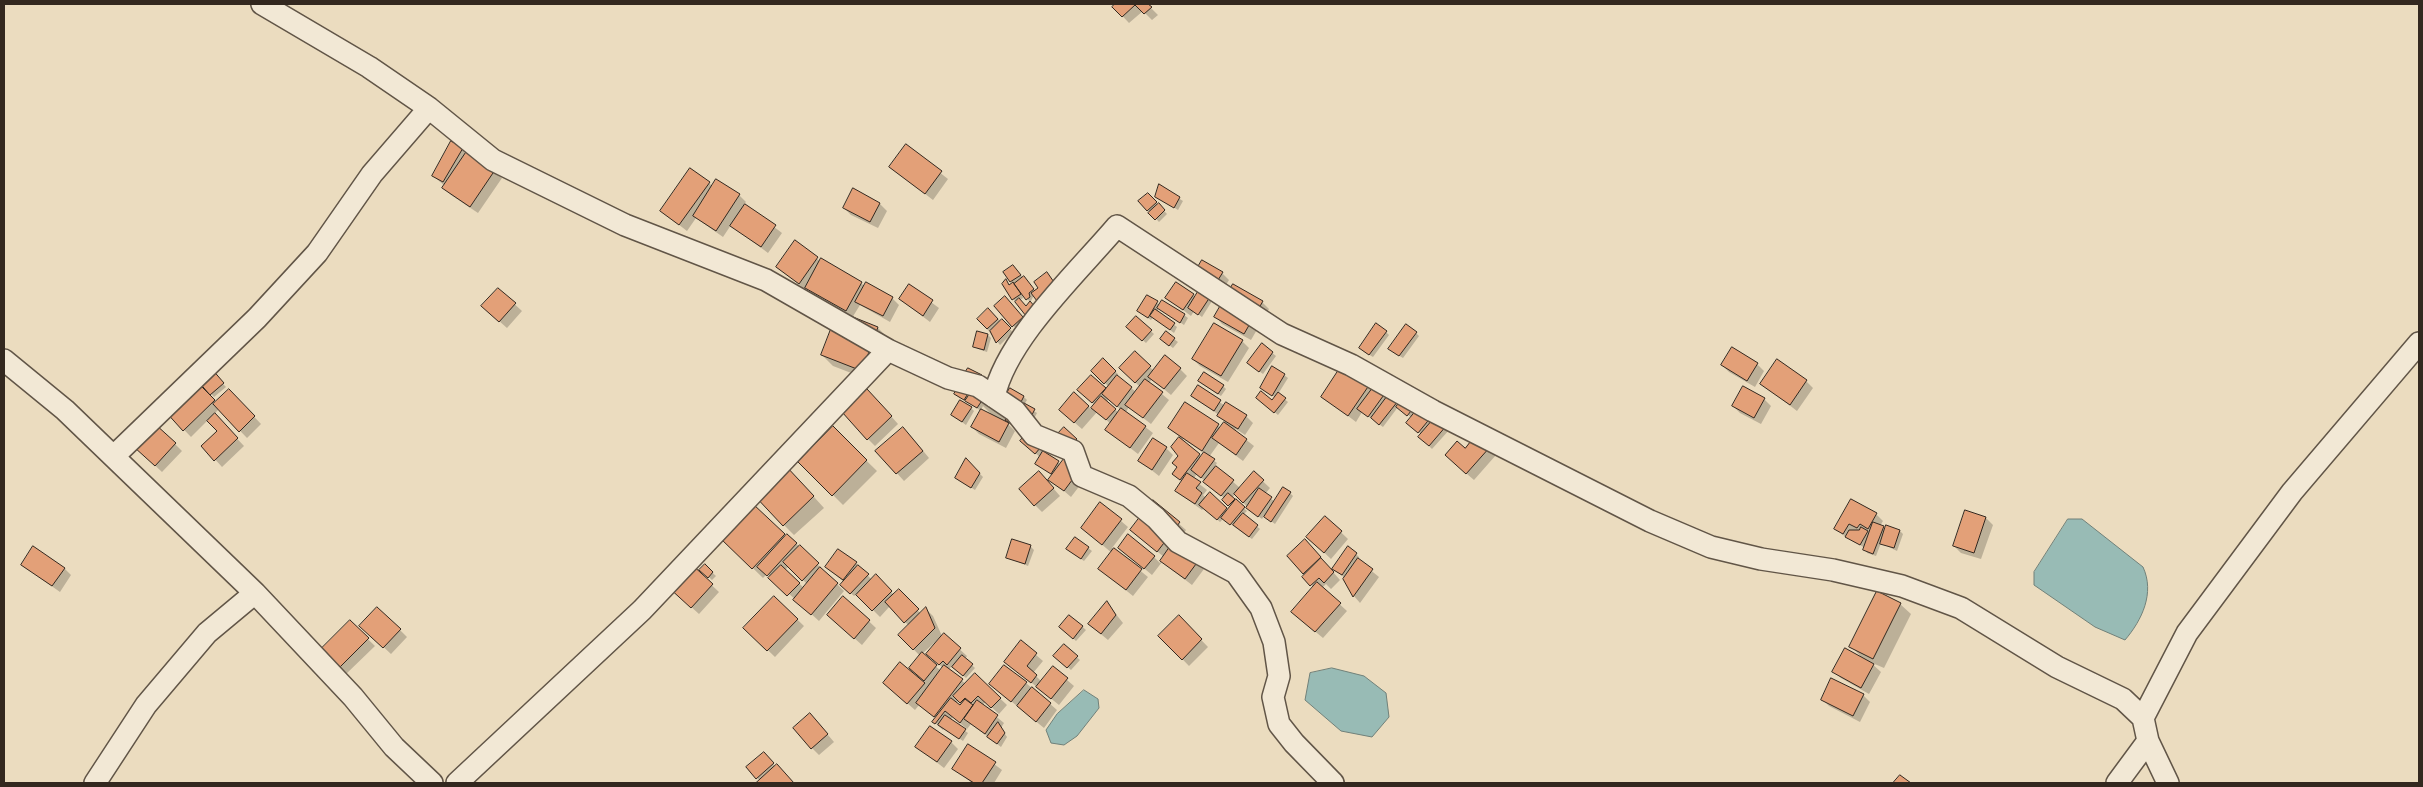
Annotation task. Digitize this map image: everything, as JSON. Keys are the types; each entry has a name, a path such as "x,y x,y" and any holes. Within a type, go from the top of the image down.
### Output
{"street":[{"path":"262,4 369,66 429,108 493,160 625,225 766,280 888,350 948,378 978,386 1014,411 1034,435 1073,451 1082,476 1128,496 1156,518 1178,542 1236,573 1261,608 1274,642 1279,676 1273,697 1279,724 1294,743 1333,783"},
{"path":"114,456 257,318 317,253 372,174 429,108"},
{"path":"994,396 1001,374 1030,326 1117,226 1282,334 1351,364 1433,411 1650,521 1711,547 1762,559 1833,570 1884,582 1962,608 2057,668 2123,698 2143,718 2148,741 2168,783"},
{"path":"2143,718 2193,626 2292,492 2419,343"},
{"path":"457,783 642,610 888,350"},
{"path":"4,360 65,410 256,593 354,697 394,747 432,783"},
{"path":"95,783 146,705 207,633 256,593"},
{"path":"2117,783 2148,741"}],"water":[{"path":"2068,519 2082,519 2143,567 2148,587 2145,606 2137,624 2125,640 2095,627 2034,585 2034,572"},
{"path":"1332,668 1364,676 1386,693 1389,717 1372,737 1341,731 1305,700 1310,673"},
{"path":"1084,690 1098,699 1099,708 1077,736 1064,745 1051,743 1046,730 1057,714"}],"building":[{"path":"1115,4 1148,4 1152,7 1144,14 1135,5 1122,17 1112,7"},
{"path":"451,141 463,148 443,182 432,176"},
{"path":"906,144 942,171 925,194 889,167"},
{"path":"467,151 495,170 470,207 442,188"},
{"path":"690,168 710,182 679,225 660,211"},
{"path":"716,179 740,194 716,231 693,216"},
{"path":"1159,184 1180,197 1174,208 1155,197"},
{"path":"853,188 880,203 870,222 843,208"},
{"path":"1148,193 1157,202 1147,211 1138,201"},
{"path":"1159,203 1165,210 1155,220 1148,213"},
{"path":"745,204 776,225 761,247 730,226"},
{"path":"795,240 818,257 799,284 776,267"},
{"path":"821,258 862,282 846,311 805,288"},
{"path":"1202,260 1223,272 1210,293 1190,281"},
{"path":"1013,265 1021,275 1010,282 1003,272"},
{"path":"1047,272 1058,288 1043,309 1031,293 1038,288 1034,282"},
{"path":"1024,276 1034,289 1029,293 1030,297 1026,300 1014,284"},
{"path":"1006,279 1009,285 1013,282 1021,294 1012,300 1002,284"},
{"path":"866,282 893,297 883,316 855,302"},
{"path":"1176,282 1194,294 1183,310 1165,298"},
{"path":"909,284 933,300 923,316 899,299"},
{"path":"1233,284 1263,301 1244,334 1214,317"},
{"path":"498,288 516,303 499,322 481,306"},
{"path":"1199,290 1210,297 1198,315 1188,308"},
{"path":"1147,295 1158,301 1148,318 1137,311"},
{"path":"1005,296 1023,317 1012,327 994,306"},
{"path":"1019,298 1026,306 1030,301 1035,307 1026,316 1015,302"},
{"path":"1162,300 1185,314 1180,323 1157,308"},
{"path":"988,308 998,319 987,329 977,319"},
{"path":"1155,309 1175,323 1170,330 1150,316"},
{"path":"838,311 878,327 862,371 821,355"},
{"path":"1136,316 1152,330 1142,341 1126,327"},
{"path":"1002,319 1011,328 996,343 990,331"},
{"path":"1214,323 1243,340 1221,376 1192,359"},
{"path":"1376,323 1387,331 1369,355 1359,348"},
{"path":"1406,324 1417,332 1399,356 1388,349"},
{"path":"977,331 988,334 984,350 973,347"},
{"path":"1166,331 1175,338 1169,346 1160,339"},
{"path":"1262,343 1273,352 1259,372 1247,363"},
{"path":"1732,347 1758,363 1747,381 1721,365"},
{"path":"1135,351 1151,366 1135,383 1119,368"},
{"path":"1165,355 1181,368 1164,389 1148,377"},
{"path":"1103,358 1116,371 1104,384 1091,371"},
{"path":"1777,359 1807,380 1790,405 1760,384"},
{"path":"1344,362 1372,381 1348,416 1321,397"},
{"path":"1272,366 1285,374 1272,396 1260,388"},
{"path":"211,368 224,383 210,395 197,380"},
{"path":"968,368 982,375 977,384 963,376"},
{"path":"1204,372 1224,385 1218,394 1198,381"},
{"path":"1091,375 1106,388 1092,403 1077,390"},
{"path":"1117,375 1132,387 1117,407 1102,394"},
{"path":"1145,379 1163,392 1143,418 1125,405"},
{"path":"196,381 215,400 183,431 165,411"},
{"path":"961,383 972,387 964,400 954,394"},
{"path":"1198,385 1221,400 1214,411 1191,396"},
{"path":"1375,385 1386,392 1368,417 1357,409"},
{"path":"1743,386 1765,398 1754,418 1732,406"},
{"path":"974,388 985,396 977,408 965,401"},
{"path":"1010,388 1024,396 1017,410 1005,396"},
{"path":"229,389 255,416 239,432 213,404"},
{"path":"867,389 892,416 867,440 842,412"},
{"path":"1261,391 1272,400 1278,392 1286,398 1274,413 1256,398"},
{"path":"1074,392 1089,406 1074,423 1059,410"},
{"path":"1389,394 1398,401 1379,425 1371,418"},
{"path":"1101,396 1116,409 1106,420 1091,408"},
{"path":"1404,397 1415,406 1407,416 1396,407"},
{"path":"960,400 972,407 962,422 951,415"},
{"path":"1185,402 1219,424 1202,451 1168,428"},
{"path":"1226,402 1247,415 1238,429 1217,416"},
{"path":"1024,403 1035,409 1025,428 1014,426 1005,420 1011,411 1019,412"},
{"path":"1420,406 1432,416 1418,433 1406,423"},
{"path":"1121,408 1146,426 1130,448 1105,430"},
{"path":"981,409 1009,423 999,442 971,427"},
{"path":"215,413 238,438 214,461 201,446 217,431 207,421"},
{"path":"1437,415 1447,425 1429,446 1418,437"},
{"path":"1036,422 1051,435 1035,454 1020,441"},
{"path":"1224,422 1247,439 1236,455 1212,438"},
{"path":"155,424 176,443 155,466 134,447"},
{"path":"833,426 867,460 832,496 798,462"},
{"path":"903,427 923,451 896,474 875,451"},
{"path":"1064,427 1077,439 1065,452 1052,440"},
{"path":"1476,435 1490,447 1466,474 1445,455 1457,441 1465,448"},
{"path":"1179,437 1200,454 1180,480 1172,474 1177,467 1172,463 1178,456 1171,447"},
{"path":"1153,438 1167,447 1152,470 1138,461"},
{"path":"1043,451 1059,461 1051,474 1035,464"},
{"path":"1204,452 1215,459 1201,478 1191,470"},
{"path":"1066,456 1078,472 1064,491 1048,480"},
{"path":"966,458 980,473 971,488 955,478"},
{"path":"785,465 814,496 783,526 753,494"},
{"path":"1216,466 1234,480 1221,496 1203,482"},
{"path":"1039,471 1054,488 1034,506 1019,489"},
{"path":"1254,471 1264,480 1243,503 1234,494"},
{"path":"1187,473 1201,482 1196,488 1202,493 1195,504 1175,491"},
{"path":"1283,487 1291,492 1271,522 1264,517"},
{"path":"1259,488 1272,497 1258,517 1246,508"},
{"path":"1210,492 1227,508 1217,520 1199,505"},
{"path":"1228,493 1235,499 1228,506 1222,500"},
{"path":"1236,499 1245,507 1230,525 1221,518"},
{"path":"1851,499 1877,513 1868,529 1860,524 1857,528 1849,524 1843,534 1834,529"},
{"path":"1153,500 1180,522 1157,552 1130,530"},
{"path":"1100,502 1122,519 1102,545 1081,528"},
{"path":"753,504 785,534 752,569 720,538"},
{"path":"1965,510 1986,517 1974,553 1953,546"},
{"path":"1243,513 1258,525 1249,537 1233,525"},
{"path":"1325,516 1342,531 1324,553 1306,537"},
{"path":"1873,522 1884,526 1873,554 1863,550"},
{"path":"1886,525 1900,530 1894,548 1880,544"},
{"path":"1861,527 1868,531 1860,545 1845,537 1849,530 1859,530"},
{"path":"1181,531 1207,549 1185,579 1160,561"},
{"path":"787,534 797,543 767,576 757,567"},
{"path":"1128,534 1155,556 1144,569 1118,548"},
{"path":"1075,537 1089,547 1081,559 1066,549"},
{"path":"1012,539 1031,545 1025,564 1006,558"},
{"path":"1305,539 1321,557 1303,574 1287,556"},
{"path":"800,545 819,563 802,581 783,562"},
{"path":"33,546 65,568 52,586 21,565"},
{"path":"1348,546 1357,553 1342,575 1332,569"},
{"path":"1114,548 1142,569 1126,590 1098,569"},
{"path":"838,549 857,562 843,580 825,567"},
{"path":"1321,558 1334,572 1324,583 1319,578 1310,586 1302,577"},
{"path":"1358,558 1373,569 1353,597 1343,579"},
{"path":"689,562 713,584 691,608 667,586"},
{"path":"705,564 713,572 708,578 699,570"},
{"path":"781,565 800,583 787,596 768,578"},
{"path":"858,565 869,574 850,594 840,585"},
{"path":"820,567 838,583 811,615 793,600"},
{"path":"876,574 892,591 872,611 856,595"},
{"path":"1317,582 1341,603 1315,632 1291,612"},
{"path":"899,589 919,609 904,623 885,602"},
{"path":"1877,591 1901,603 1873,659 1849,647"},
{"path":"774,596 798,619 767,651 743,628"},
{"path":"843,596 870,620 854,639 827,615"},
{"path":"1107,601 1116,615 1101,634 1088,624"},
{"path":"377,607 401,629 383,648 359,626"},
{"path":"926,607 935,628 913,650 898,635"},
{"path":"1069,615 1083,626 1073,639 1059,627"},
{"path":"1179,615 1202,639 1182,660 1158,636"},
{"path":"350,620 369,638 338,669 320,650"},
{"path":"944,633 961,648 947,665 943,661 939,665 926,654"},
{"path":"1021,640 1037,653 1027,666 1037,675 1031,683 1004,662"},
{"path":"1064,644 1078,656 1067,668 1053,656"},
{"path":"1845,648 1874,664 1861,688 1832,672"},
{"path":"922,652 937,665 924,681 909,668"},
{"path":"962,655 973,664 963,676 952,667"},
{"path":"900,662 925,683 907,704 883,683"},
{"path":"944,665 963,679 934,717 916,703"},
{"path":"1004,665 1027,682 1011,702 989,684"},
{"path":"1053,666 1068,678 1051,699 1036,687"},
{"path":"975,673 1001,698 991,708 978,696 971,703 965,698 960,703 953,696"},
{"path":"1831,678 1864,694 1853,716 1821,700"},
{"path":"1032,687 1051,703 1036,722 1017,706"},
{"path":"951,698 960,705 965,699 973,705 960,723 945,711 935,724 932,722"},
{"path":"977,700 998,715 985,734 964,719"},
{"path":"810,713 828,734 811,749 793,728"},
{"path":"945,715 966,729 959,739 938,725"},
{"path":"998,722 1005,733 997,744 987,737"},
{"path":"930,726 952,741 937,762 915,747"},
{"path":"968,744 996,762 982,783 974,783 952,769"},
{"path":"764,752 774,763 756,779 746,767"},
{"path":"777,764 794,783 756,783"},
{"path":"1900,775 1911,783 1893,783"}]}
